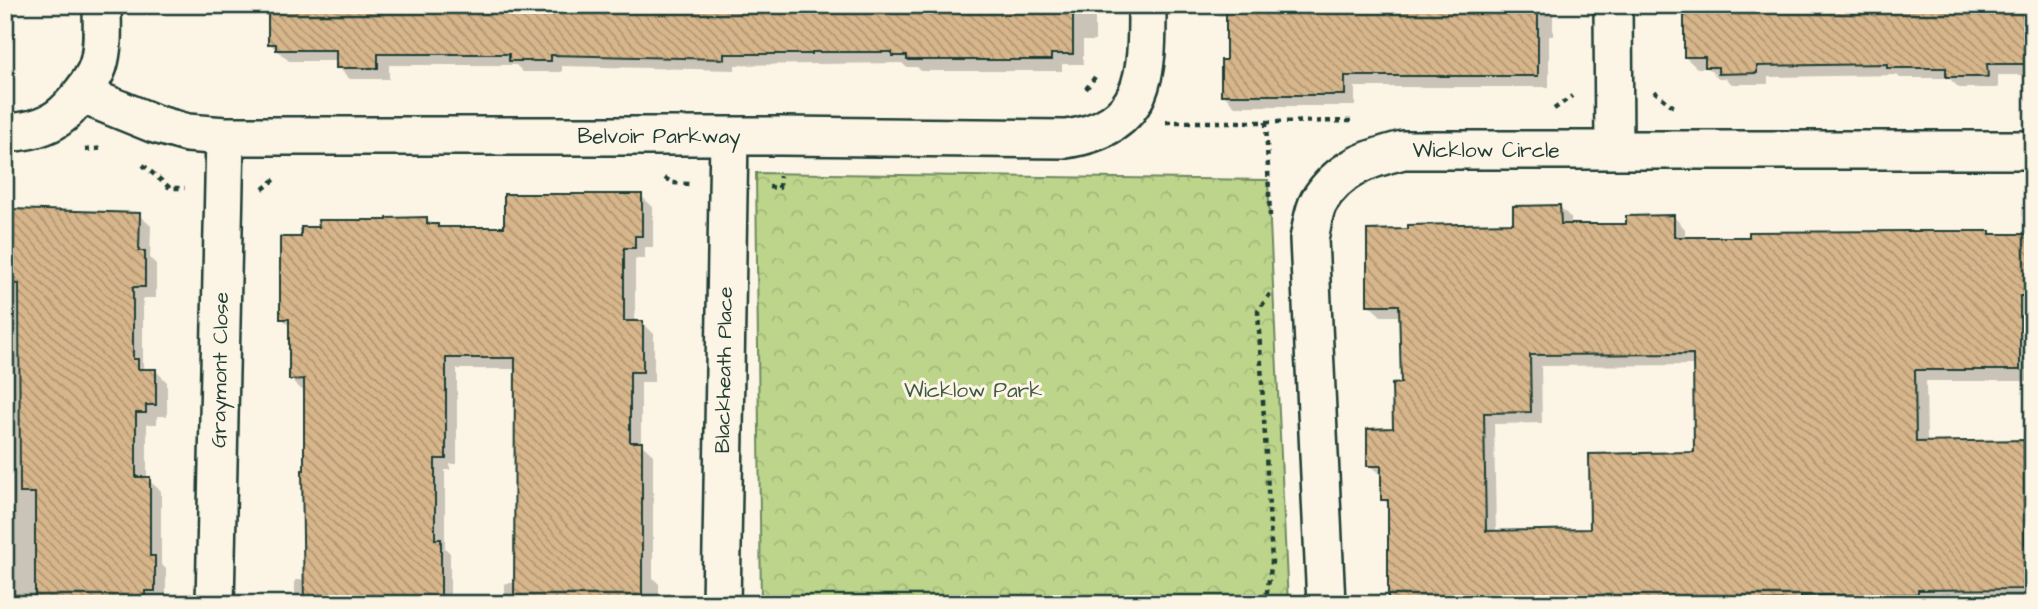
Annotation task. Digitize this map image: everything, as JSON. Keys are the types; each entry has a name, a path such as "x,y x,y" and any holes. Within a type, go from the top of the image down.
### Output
{"street":[{"path":"5,132 21,132 57,119 81,94 98,67 102,38 102,5"},
{"name":"Belvoir Parkway","path":"81,94 165,127 187,133 225,136 1066,139 1092,135 1110,124 1131,103 1139,89 1147,63 1147,5"},
{"path":"1613,5 1614,150"},
{"name":"Graymont Close","path":"215,604 225,136"},
{"name":"Blackheath Place","path":"721,604 729,136"},
{"name":"Wicklow Circle","path":"1326,604 1309,239 1318,202 1340,175 1370,159 1403,150 2033,150"}],"path":[{"path":"1082,93 1095,77 1156,122 1266,122 1270,219"},
{"path":"1265,604 1272,562 1258,311 1273,289"}],"green space":[{"name":"Wicklow Park","path":"756,173 1268,180 1288,604 761,604"}],"building":[{"path":"285,5 1073,5 1073,54 1051,54 1051,60 907,60 907,56 892,56 892,52 812,52 724,54 724,59 551,55 551,61 509,61 509,54 378,54 378,68 336,68 336,50 276,50 276,44 268,44 268,10 285,10"},
{"path":"1226,5 1538,5 1538,76 1345,76 1345,95 1221,95 1221,60 1226,60"},
{"path":"1684,5 2033,5 2033,64 1987,64 1988,77 1946,77 1946,68 1887,68 1887,64 1757,66 1757,73 1718,74 1718,67 1705,67 1705,57 1684,57"},
{"path":"504,194 642,194 642,236 635,236 635,248 624,248 624,321 643,321 643,372 630,372 630,442 642,442 642,601 637,601 637,604 514,604 515,358 446,358 446,459 435,459 435,539 441,539 441,604 304,604 304,379 289,380 289,319 280,319 280,237 301,237 301,227 319,227 318,220 427,217 427,224 438,224 438,227 504,227"},
{"path":"1560,205 1561,224 1626,224 1626,216 1674,215 1674,237 1749,237 1749,232 1990,231 1990,234 2033,234 2033,296 2020,296 2020,370 1915,370 1916,442 2024,440 2025,544 2033,544 2033,584 2025,584 2025,589 1918,590 1918,594 1801,596 1801,600 1646,604 1388,604 1388,500 1381,500 1381,466 1367,466 1367,429 1393,428 1392,384 1401,383 1399,305 1367,305 1367,230 1408,229 1408,225 1513,223 1513,206","holes":["1693,354 1694,452 1589,454 1590,529 1486,531 1484,413 1531,412 1530,355"]},
{"path":"11,209 140,213 139,251 145,251 145,287 133,287 133,359 138,359 138,369 156,369 156,405 146,405 146,413 136,413 136,477 150,477 150,556 155,556 155,591 145,591 145,597 139,597 139,604 35,604 35,493 20,493 19,284 9,283"}]}
